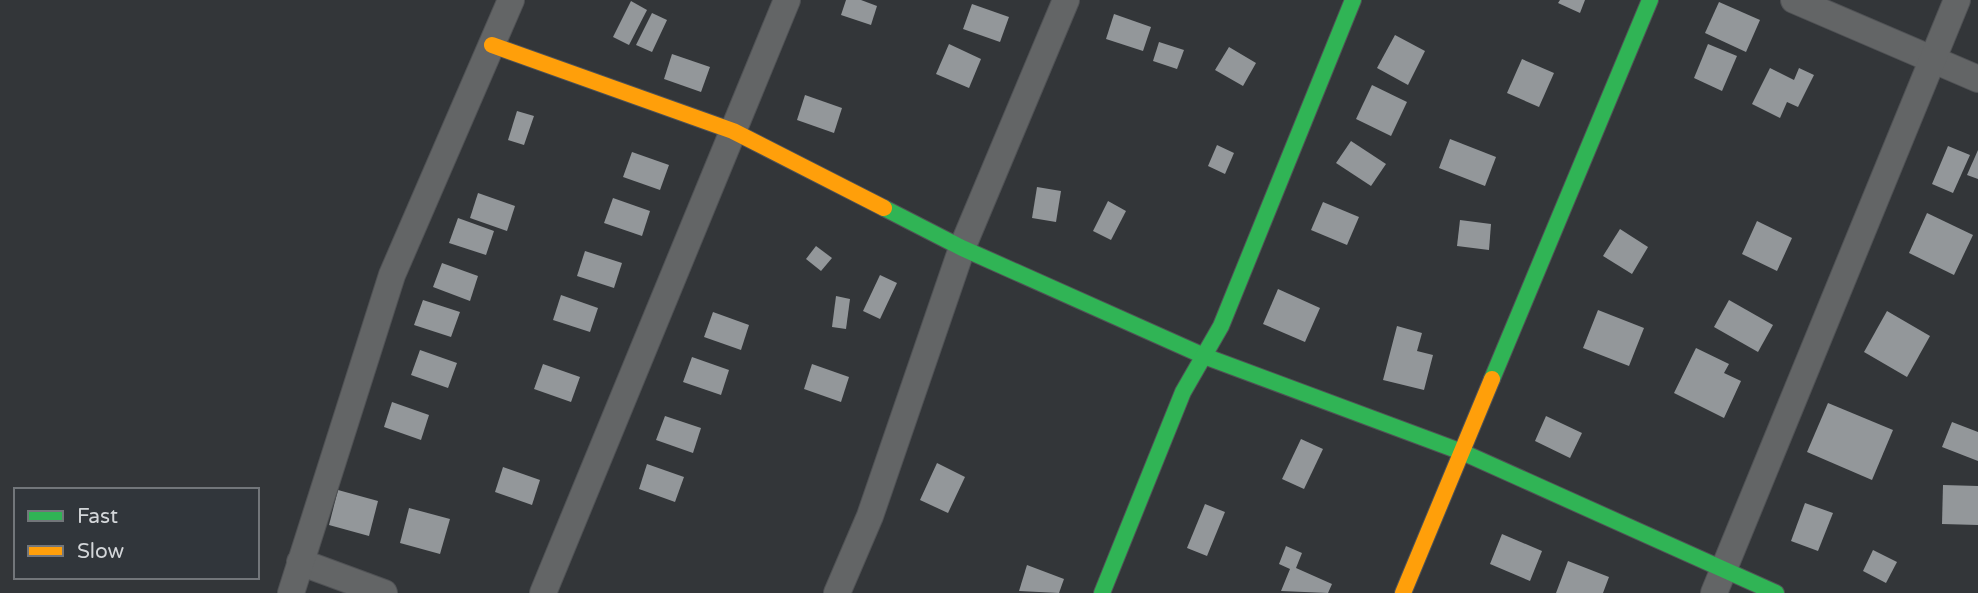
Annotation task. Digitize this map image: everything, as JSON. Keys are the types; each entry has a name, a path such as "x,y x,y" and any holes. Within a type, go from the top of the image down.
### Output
{"street":[{"path":"290,593 392,275 511,0"},
{"path":"543,593 787,0"},
{"path":"836,593 870,516 962,248 1066,0"},
{"path":"1102,593 1183,392 1221,326 1353,0"},
{"path":"1403,593 1650,0"},
{"path":"1794,0 1978,79"},
{"path":"1719,581 1957,0"},
{"path":"492,45 733,131 962,248 1203,356 1461,452 1719,581 1776,593"},
{"path":"300,562 384,593"}],"building":[{"path":"846,0 861,0 877,6 871,25 841,15"},
{"path":"1560,0 1585,0 1580,13 1558,3"},
{"path":"631,1 647,10 629,45 613,37"},
{"path":"1719,2 1760,20 1746,52 1705,33"},
{"path":"972,4 1009,17 1000,42 963,29"},
{"path":"652,13 667,20 652,52 636,45"},
{"path":"1114,14 1151,27 1143,51 1106,39"},
{"path":"1395,35 1425,51 1408,85 1377,68"},
{"path":"1159,42 1184,50 1177,69 1153,61"},
{"path":"949,44 981,59 969,88 936,74"},
{"path":"1708,44 1737,56 1722,91 1694,78"},
{"path":"1229,47 1256,63 1243,86 1215,70"},
{"path":"672,54 710,67 701,92 664,79"},
{"path":"1522,59 1554,73 1539,107 1507,93"},
{"path":"1770,68 1794,80 1799,68 1814,75 1798,107 1787,102 1780,118 1752,104"},
{"path":"1372,85 1407,102 1391,136 1356,119"},
{"path":"805,95 842,108 834,133 797,120"},
{"path":"517,111 534,116 524,145 508,140"},
{"path":"1450,139 1496,157 1485,186 1439,168"},
{"path":"1351,141 1386,164 1371,186 1336,163"},
{"path":"1217,145 1234,153 1225,174 1208,166"},
{"path":"1948,146 1970,155 1953,193 1932,184"},
{"path":"1978,150 1978,179 1967,175"},
{"path":"632,152 669,165 660,190 623,177"},
{"path":"1037,187 1061,191 1056,222 1032,218"},
{"path":"478,193 515,206 507,231 470,218"},
{"path":"613,198 650,211 642,236 604,223"},
{"path":"1108,201 1126,211 1111,240 1093,231"},
{"path":"1323,202 1359,217 1347,245 1311,230"},
{"path":"1927,213 1973,235 1954,275 1909,253"},
{"path":"458,218 494,231 486,255 449,243"},
{"path":"1460,220 1491,224 1489,250 1457,246"},
{"path":"1757,221 1792,238 1777,271 1742,254"},
{"path":"1620,229 1648,247 1632,274 1603,256"},
{"path":"816,246 832,258 821,271 806,259"},
{"path":"585,251 622,263 614,288 577,276"},
{"path":"442,263 478,276 470,301 433,287"},
{"path":"880,275 897,283 880,319 863,311"},
{"path":"1278,289 1320,308 1305,342 1263,324"},
{"path":"561,295 598,308 590,332 553,320"},
{"path":"836,296 850,299 846,329 832,327"},
{"path":"423,300 460,312 451,337 414,325"},
{"path":"1729,300 1773,325 1758,352 1714,327"},
{"path":"1598,310 1644,328 1629,366 1583,348"},
{"path":"1887,311 1930,336 1907,377 1864,352"},
{"path":"713,312 749,325 741,350 704,337"},
{"path":"1397,326 1422,333 1417,351 1433,355 1424,390 1383,380"},
{"path":"1696,348 1729,364 1724,373 1741,381 1724,418 1674,393"},
{"path":"420,350 457,363 448,388 411,375"},
{"path":"692,357 729,370 721,395 683,382"},
{"path":"543,364 580,377 571,402 534,389"},
{"path":"812,364 849,377 841,402 804,389"},
{"path":"392,402 429,415 421,440 384,427"},
{"path":"1828,403 1893,430 1872,480 1807,452"},
{"path":"665,416 701,428 693,453 656,440"},
{"path":"1546,416 1582,433 1570,458 1535,441"},
{"path":"1952,422 1978,432 1978,461 1942,447"},
{"path":"1301,439 1323,449 1304,489 1282,479"},
{"path":"937,463 965,477 948,513 920,500"},
{"path":"647,464 684,477 675,502 639,489"},
{"path":"503,467 540,480 532,505 495,492"},
{"path":"1943,485 1978,486 1978,525 1942,524"},
{"path":"338,490 378,501 369,536 329,525"},
{"path":"1805,503 1833,513 1818,551 1791,541"},
{"path":"1205,504 1225,512 1207,556 1187,548"},
{"path":"409,508 450,519 440,554 400,543"},
{"path":"1502,534 1542,551 1530,581 1490,564"},
{"path":"1286,546 1302,553 1296,568 1332,584 1328,593 1281,591 1290,569 1279,564"},
{"path":"1873,550 1897,562 1886,583 1863,571"},
{"path":"1568,561 1609,577 1603,593 1556,593"},
{"path":"1027,565 1064,579 1059,593 1019,591"}],"traffic: fast":[{"path":"1102,593 1183,392 1221,326 1353,0"},
{"path":"1492,379 1650,0"},
{"path":"884,208 962,248 1204,356 1462,452 1776,593"}],"traffic: slow":[{"path":"492,45 733,131 884,208"},
{"path":"1403,593 1492,379"}]}
